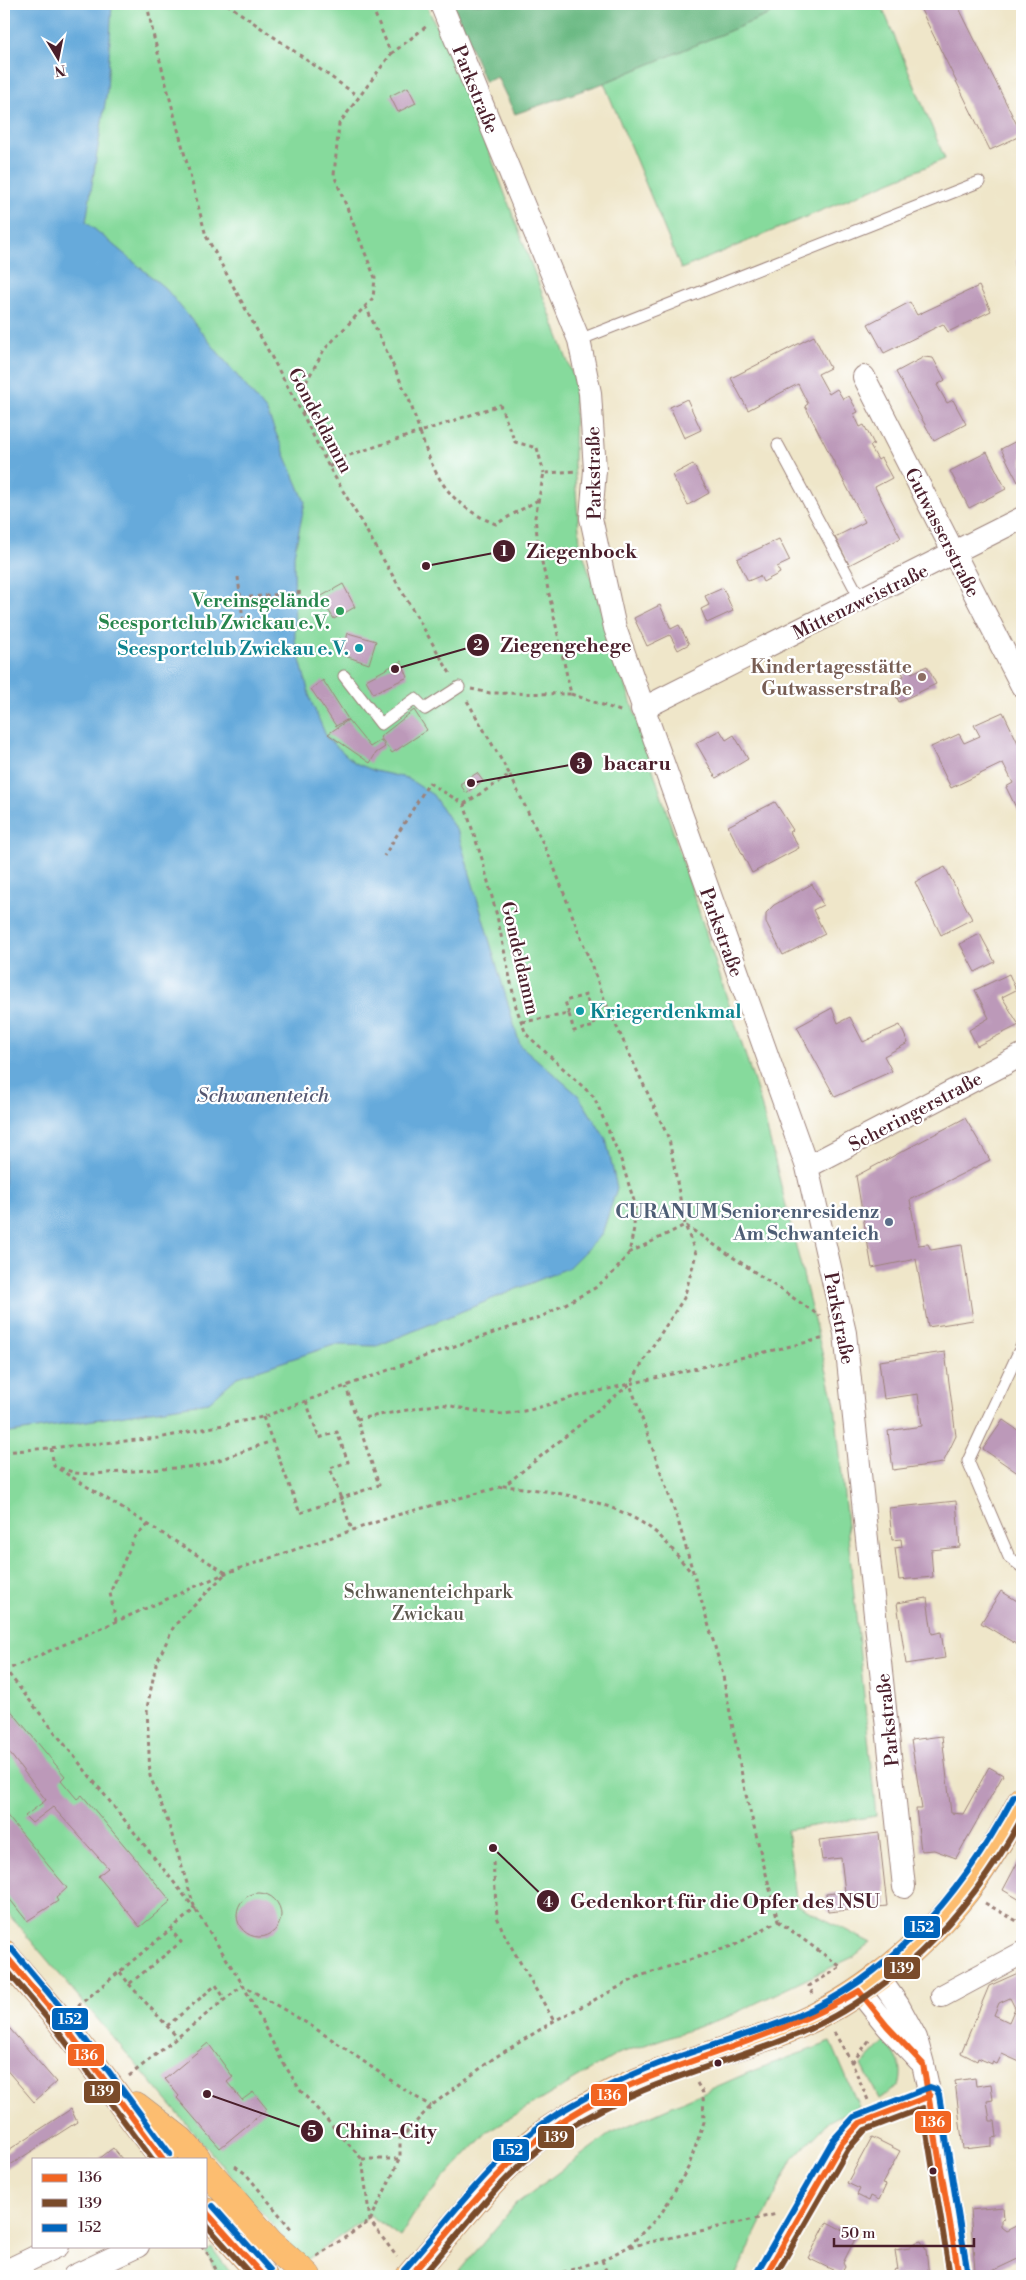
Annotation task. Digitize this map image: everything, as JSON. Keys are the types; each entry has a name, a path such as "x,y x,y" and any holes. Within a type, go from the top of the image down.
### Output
{"main road":[{"path":"411,2275 492,2182 521,2152 550,2129 618,2090 688,2061 776,2033 823,2012 869,1984 942,1917 964,1892 995,1848 1022,1800"},
{"path":"4,1954 60,2020 162,2158"},
{"path":"112,2089 180,2140 196,2158"},
{"path":"208,2171 270,2242 311,2267"},
{"path":"208,2214 263,2276"}],"street":[{"name":"Parkstraße","path":"443,8 579,340 590,393 595,470 591,518 615,628 642,710 807,1167 845,1333 904,1887"},
{"name":"Gutwasserstraße","path":"864,377 1022,686"},
{"name":"Mittenzweistraße","path":"642,710 1022,518"},
{"name":"Scheringerstraße","path":"807,1167 1022,1055"},
{"path":"942,1996 1022,1953"},
{"path":"869,1984 898,2005 916,2038 930,2096 959,2276"},
{"path":"765,2276 841,2144 860,2124 930,2096"},
{"path":"4,2272 54,2248"},
{"path":"74,2276 134,2248"}],"lane":[{"path":"579,340 979,182"},
{"path":"778,445 861,600"},
{"path":"344,676 380,724 415,700 425,709 458,687"},
{"path":"1022,1345 968,1460 1009,1557 1022,1567"}],"path":[{"name":"Gondeldamm","path":"147,4 206,236 304,414 329,467 510,775 552,862 607,1006 668,1139 685,1224 696,1254 684,1298 630,1384"},
{"path":"227,4 358,96"},
{"path":"371,4 391,54"},
{"path":"304,414 305,384 324,350 366,307 372,298 375,278 334,175 339,124 391,54 443,8"},
{"path":"366,307 410,402 429,460 450,497 475,516 496,524 538,499"},
{"path":"329,467 341,458 500,405 515,442 537,448 544,473 535,517 538,544 571,694"},
{"path":"544,473 595,470"},
{"path":"238,577 243,620"},
{"path":"241,598 304,592"},
{"path":"458,687 490,692 571,694 628,714 642,710"},
{"path":"384,856 429,783 464,804 510,775"},
{"name":"Gondeldamm","path":"464,804 492,897 502,948 526,1034 594,1097 620,1157 635,1204 634,1228 629,1253"},
{"path":"586,995 595,1026 574,1030 569,1014 565,1001 586,995"},
{"path":"590,1010 607,1006"},
{"path":"522,1022 569,1014"},
{"path":"4,1452 158,1438 263,1417 540,1317 595,1288 615,1271 629,1253 685,1224 845,1333"},
{"path":"357,1419 441,1404 486,1413 504,1414 530,1410 630,1384 845,1333"},
{"path":"411,2275 370,2221 362,2159 300,2090 281,2059 243,1985 195,1909 4,1670 226,1573 352,1530 504,1486 630,1384"},
{"path":"630,1384 679,1524 692,1574 722,1671 745,1791 778,1921 842,1967"},
{"path":"263,1417 300,1513 380,1485 346,1387"},
{"path":"306,1402 319,1438 337,1432 348,1462 330,1468 352,1530"},
{"path":"54,1466 76,1472 94,1474 202,1466 272,1441"},
{"path":"51,1448 54,1466 226,1573"},
{"path":"504,1486 536,1490 603,1505 651,1528 692,1574"},
{"path":"116,1621 110,1593 134,1538 149,1524"},
{"path":"195,1909 166,1816 150,1776 147,1708 156,1664 174,1626 226,1573"},
{"path":"493,1862 497,1917 502,1930 554,2021"},
{"path":"964,1892 1022,1924"},
{"path":"60,2020 195,1909"},
{"path":"311,2267 370,2221 400,2159 400,2139 431,2106 494,2058 554,2021 640,1976 734,1945 778,1921"},
{"path":"129,1984 181,1942 171,1930"},
{"path":"120,1972 177,2037"},
{"path":"167,2026 216,1985 225,1999"},
{"path":"112,2089 243,1985"},
{"path":"243,1985 321,2032 397,2086 431,2106"},
{"path":"823,2012 852,2063 875,2118"},
{"path":"628,2247 661,2214 688,2168 704,2122 703,2093 688,2061"},
{"path":"362,2159 400,2159"},
{"path":"531,2276 561,2273 602,2260 628,2247 804,2208"},
{"path":"202,2248 219,2276"},
{"path":"602,2260 608,2276"}],"green space":[{"name":"Schwanenteichpark Zwickau","path":"4,4 426,4 466,90 575,381 574,464 580,544 760,1100 835,1405 876,1816 787,1830 797,1905 871,1943 853,1957 727,2017 618,2054 488,2131 419,2206 400,2237 370,2215 304,2262 4,1909"},
{"path":"453,4 794,4 604,83 515,114 497,77 485,82"},
{"path":"794,4 881,4 945,159 681,269 604,83"},
{"path":"885,2041 899,2062 901,2079 899,2086 879,2099 862,2065"},
{"path":"831,2042 859,2107 829,2122 793,2159 735,2276 455,2276 516,2204 611,2133 752,2071"},
{"path":"212,2248 233,2276 219,2276 206,2252"}],"water":[{"name":"Schwanenteich","path":"4,4 112,4 107,91 86,222 166,289 267,412 305,502 294,555 295,641 311,701 327,738 355,763 375,771 407,778 433,795 458,833 520,1045 578,1095 606,1139 617,1188 602,1234 568,1268 377,1346 334,1345 237,1377 209,1402 4,1434"}],"building":[{"path":"918,4 957,4 1022,135 990,150"},
{"path":"408,87 416,103 398,112 390,96"},
{"path":"1022,258 1022,273 1016,261"},
{"path":"979,286 991,311 948,332 943,324 884,353 868,324 910,302 917,315"},
{"path":"814,336 830,368 818,374 829,394 837,389 843,399 849,396 858,412 854,414 860,427 864,425 874,444 870,446 878,460 881,458 892,478 875,487 901,538 849,565 835,537 865,522 805,406 808,404 798,384 748,410 731,378"},
{"path":"924,357 933,358 945,380 937,385 947,403 953,400 966,424 934,441 896,372"},
{"path":"687,399 701,430 684,438 670,407"},
{"path":"1022,438 1022,480 1018,482 1001,449"},
{"path":"987,452 1006,489 969,508 950,471"},
{"path":"693,464 709,493 688,505 672,475"},
{"path":"779,539 790,561 777,567 780,573 763,582 760,576 748,581 737,559"},
{"name":"Seesportclub Zwickau e.V.","path":"343,584 355,607 334,619 320,597"},
{"path":"723,588 733,611 707,623 701,609 709,605 705,596"},
{"path":"660,605 671,629 679,625 689,644 678,650 670,635 647,646 634,618"},
{"name":"Seesportclub Zwickau e.V.","path":"348,633 376,641 369,664 342,655"},
{"path":"401,661 408,677 373,693 366,680"},
{"path":"927,666 936,684 899,702 890,683 904,676 901,671 909,667 912,673"},
{"path":"323,680 348,719 336,726 311,689"},
{"path":"414,710 427,730 392,753 380,737"},
{"path":"1003,712 1018,743 1022,742 1022,820 1006,787 1013,783 1003,763 951,788 931,747 959,734 964,743 980,736 974,725"},
{"path":"348,720 370,747 381,740 385,747 376,753 370,763 328,734"},
{"path":"720,730 726,740 734,735 748,759 716,778 696,743"},
{"path":"477,773 483,781 466,793 460,784"},
{"path":"775,802 793,830 790,832 799,848 752,873 728,826"},
{"path":"945,867 972,919 941,935 915,882"},
{"path":"812,884 823,905 813,910 825,934 783,955 766,922 766,913 774,905"},
{"path":"980,934 995,962 975,972 960,944"},
{"path":"1009,974 1016,990 1002,997 1019,1025 977,1046 969,1030 989,1018 975,990"},
{"path":"832,1008 838,1023 850,1017 863,1042 900,1025 908,1043 884,1056 892,1071 835,1097 797,1027"},
{"name":"CURANUM Seniorenresidenz Am Schwanteich","path":"965,1118 990,1160 910,1200 918,1245 928,1244 931,1250 962,1245 973,1320 928,1327 916,1259 872,1268 856,1176"},
{"path":"945,1352 956,1436 943,1463 893,1470 888,1431 922,1426 918,1394 884,1399 879,1361"},
{"path":"1003,1420 1022,1433 1022,1476 983,1449"},
{"path":"956,1501 960,1547 931,1550 933,1577 899,1580 895,1548 902,1547 901,1539 892,1540 889,1508"},
{"path":"1001,1591 1022,1604 1021,1647 981,1623"},
{"path":"927,1598 932,1634 941,1632 945,1658 906,1664 897,1603"},
{"path":"4,1702 65,1776 61,1780 77,1799 82,1795 171,1901 140,1927 98,1876 108,1868 53,1807 32,1823 25,1816 46,1800 4,1746"},
{"path":"942,1736 951,1813 963,1814 989,1767 1003,1775 956,1858 934,1850 921,1851 916,1809 922,1809 911,1740"},
{"path":"4,1812 67,1888 56,1898 58,1901 27,1921 4,1892"},
{"path":"879,1833 887,1906 828,1912 826,1894 845,1892 841,1858 822,1860 819,1840"},
{"path":"1022,1854 1022,1901 1003,1890"},
{"path":"255,1893 263,1893 275,1899 281,1915 275,1931 263,1937 255,1937 243,1931 237,1919 237,1911 243,1899"},
{"path":"1018,1973 1022,1975 1022,2063 1002,2054 997,2064 992,2062 992,2064 978,2058 977,2061 961,2053 989,1986","holes":["1010,1998 1015,2008 1009,2022 994,2015 999,2003"]},
{"path":"4,2022 56,2082 34,2102 4,2067"},
{"path":"208,2043 233,2077 227,2082 242,2100 253,2092 267,2109 220,2148 177,2098 179,2096 165,2079"},
{"path":"975,2078 976,2086 991,2084 993,2100 987,2101 990,2121 995,2121 997,2137 992,2138 992,2146 963,2149 955,2081"},
{"path":"71,2109 77,2122 4,2169 4,2153"},
{"path":"872,2137 900,2151 882,2184 886,2185 879,2200 871,2196 869,2201 857,2195 860,2189 847,2183"},
{"path":"113,2148 121,2158 100,2158"},
{"path":"1003,2207 1004,2219 1001,2220 1001,2227 1006,2231 1022,2223 1022,2257 984,2275 975,2270 970,2210"},
{"path":"827,2222 856,2237 843,2263 845,2267 841,2274 808,2258"},
{"path":"921,2241 926,2250 929,2276 892,2276 895,2269 898,2270 895,2250 910,2248 914,2243"}],"transit line":[{"name":"152","path":"404,2270 494,2166 514,2147 557,2114 642,2070 797,2016 833,1998 866,1977 924,1925 950,1895 995,1830 1014,1796"},
{"name":"139","path":"422,2276 506,2179 525,2161 566,2130 644,2090 778,2042 818,2025 854,2004 889,1980 920,1952 976,1890 1022,1818"},
{"name":"152","path":"11,1948 67,2015 170,2154"},
{"name":"136","path":"4,1954 60,2020 162,2158"},
{"name":"139","path":"4,1967 53,2025 151,2158"},
{"name":"136","path":"859,1991 887,2026 923,2064 959,2276"},
{"name":"136","path":"410,2276 502,2171 544,2134 567,2118 602,2098 638,2082 787,2026 824,2010 859,1991"},
{"name":"152","path":"757,2272 833,2140 854,2117 930,2087 936,2089 939,2095 968,2275"},
{"name":"136","path":"765,2276 841,2144 860,2123 930,2096"},
{"name":"139","path":"775,2276 848,2149 865,2130 923,2108 950,2276"},
{"name":"152","path":"213,2206 270,2270"},
{"name":"136","path":"208,2214 263,2276"},
{"name":"139","path":"208,2227 252,2276"}],"place":[{"name":"Ziegenbock","path":"426,566"},
{"name":"Vereinsgelände Seesportclub Zwickau e.V.","path":"340,611"},
{"name":"Seesportclub Zwickau e.V.","path":"359,648"},
{"name":"Ziegengehege","path":"395,669"},
{"name":"Kindertagesstätte Gutwasserstraße","path":"922,677"},
{"name":"bacaru","path":"471,783"},
{"name":"Kriegerdenkmal","path":"580,1011"},
{"name":"CURANUM Seniorenresidenz Am Schwanteich","path":"889,1222"},
{"name":"Gedenkort für die Opfer des NSU","path":"493,1848"},
{"name":"China-City","path":"207,2094"}]}
